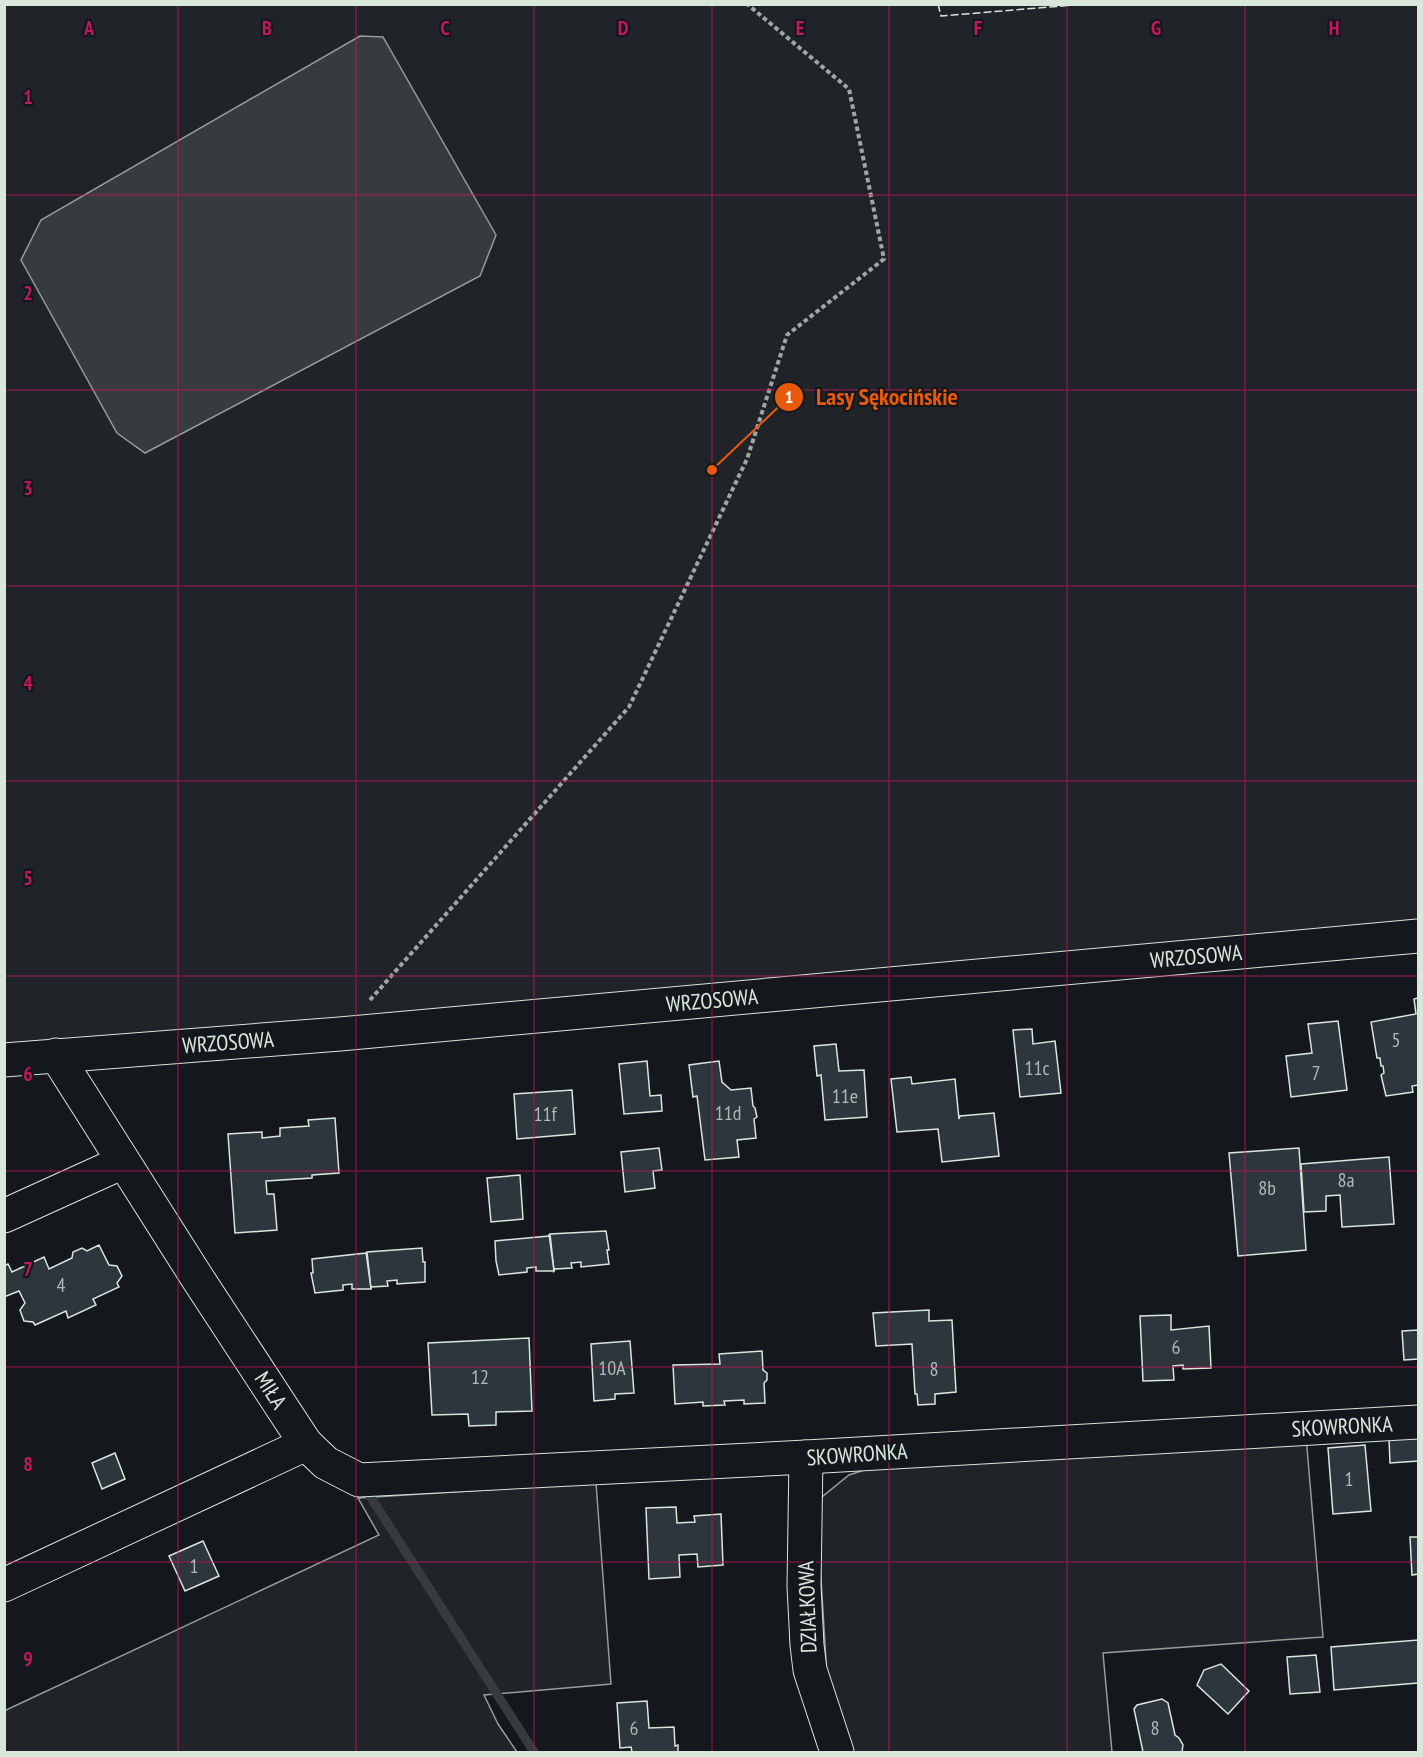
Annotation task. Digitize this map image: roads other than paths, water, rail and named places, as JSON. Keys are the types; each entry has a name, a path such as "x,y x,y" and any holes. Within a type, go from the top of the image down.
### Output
{"street":[{"name":"WRZOSOWA","path":"4,1060 340,1034 1419,936"},
{"name":"MIŁA","path":"56,1055 306,1444"},
{"path":"4,1216 123,1162"},
{"name":"SKOWRONKA","path":"306,1444 326,1463 359,1480 1419,1422"},
{"path":"4,1585 306,1444"},
{"name":"DZIAŁKOWA","path":"806,1457 804,1586 807,1645 810,1670 837,1752"}],"waterway":[{"path":"370,1496 534,1752"}],"place":[{"name":"Lasy Sękocińskie","path":"712,470"}]}
